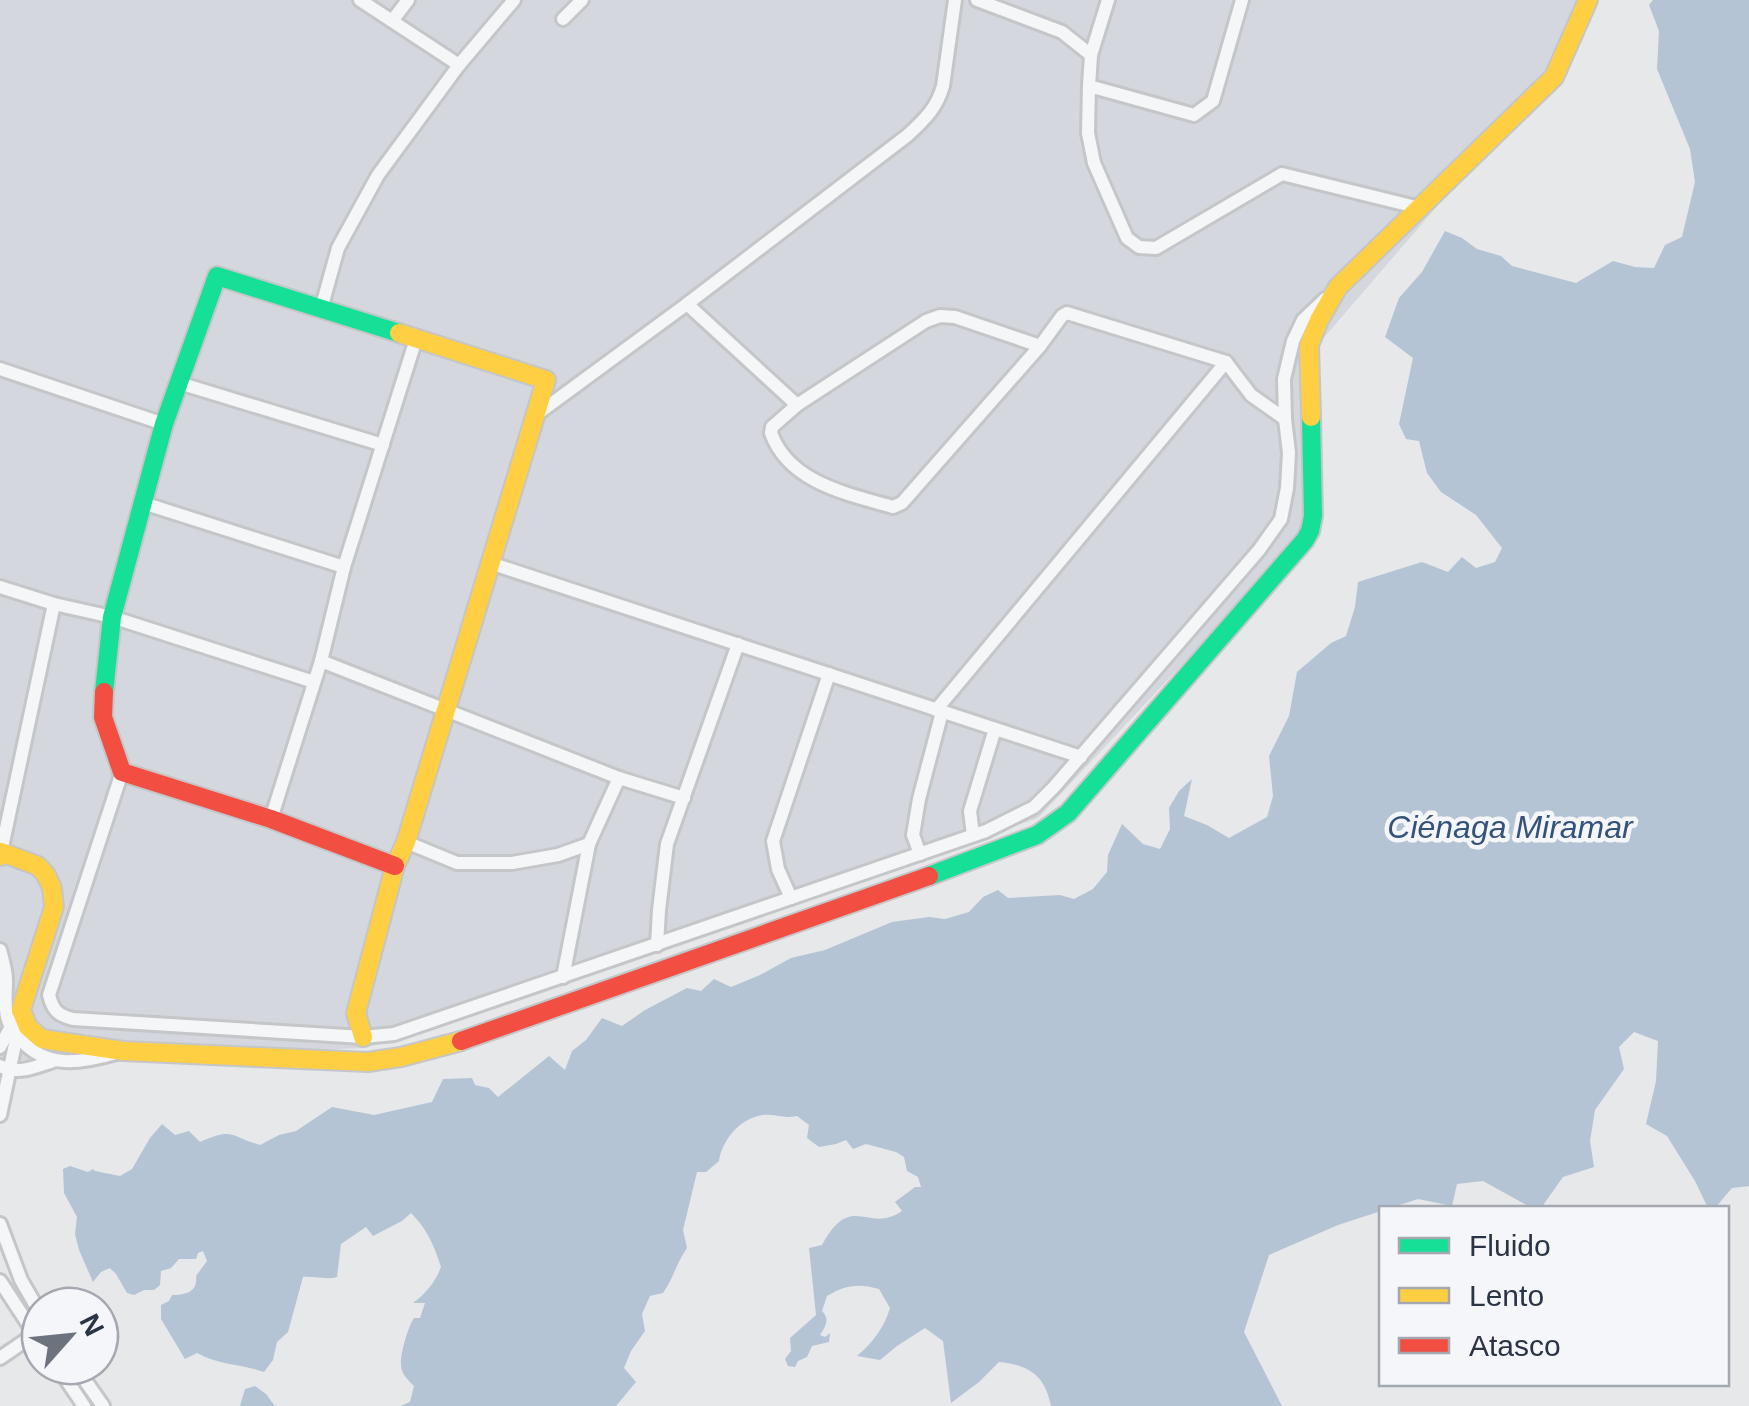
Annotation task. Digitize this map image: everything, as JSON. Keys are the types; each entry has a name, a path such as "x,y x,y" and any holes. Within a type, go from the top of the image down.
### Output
{"street":[{"path":"360,0 459,65"},
{"path":"392,21 408,0"},
{"path":"321,309 338,248 378,175 459,65 514,0"},
{"path":"562,18 582,0"},
{"path":"535,416 687,304 926,118 943,86 954,0"},
{"path":"977,0 1062,32 1091,56"},
{"path":"1108,0 1091,56 1088,133 1094,163 1127,238 1140,247 1156,248 1282,174 1420,208"},
{"path":"1089,86 1194,114 1203,110 1213,101 1242,0"},
{"path":"363,1036 356,1013 395,866 406,842 546,380 218,276 164,424 112,618 102,701 108,734 122,772 49,995 52,1008 73,1019 363,1036 394,1034 973,836 1034,807 1258,550 1280,519 1288,488 1284,379 1303,320 1554,77 1588,0"},
{"path":"0,950 6,975 6,1012 42,1039 123,1051 368,1062 443,1047 904,886 1037,835 1068,812 1310,531 1309,345 1338,288"},
{"path":"687,304 798,404"},
{"path":"1040,346 955,317 940,316 798,404 772,427 771,433 785,457 810,479 829,488 898,506 1040,346 1062,316 1068,312 1226,362 1250,395 1285,419"},
{"path":"272,819 321,662 344,567 416,339"},
{"path":"920,854 913,835 939,711 1226,362"},
{"path":"0,369 164,424"},
{"path":"179,383 383,445"},
{"path":"144,503 344,567"},
{"path":"490,563 1081,757"},
{"path":"0,587 314,682"},
{"path":"0,1116 5,1068 54,907 52,888 38,866 1,854 54,604"},
{"path":"657,945 667,844 738,644"},
{"path":"321,662 619,778 684,798"},
{"path":"791,898 778,869 773,841 829,674"},
{"path":"973,836 970,811 995,729"},
{"path":"122,772 272,819 395,866"},
{"path":"563,977 589,844 619,778"},
{"path":"406,842 458,863 558,856 589,844"},
{"path":"0,1048 18,1023"},
{"path":"18,1023 38,1056 53,1061"},
{"path":"5,1068 28,1070 53,1061 94,1059 123,1051"},
{"path":"0,1224 24,1286"},
{"path":"0,1281 20,1312"}],"shaded area":[{"path":"0,0 1580,0 1550,75 1315,348 1301,538 1038,818 366,1048 0,1061"}],"water":[{"name":"Ciénaga Miramar","path":"1653,0 1749,0 1749,1186 1732,1188 1717,1206 1707,1206 1667,1136 1646,1124 1656,1081 1658,1041 1634,1032 1619,1047 1624,1069 1595,1110 1590,1141 1594,1167 1563,1177 1542,1206 1528,1206 1483,1181 1457,1184 1452,1206 1418,1199 1396,1206 1379,1206 1379,1212 1269,1255 1244,1332 1282,1406 1051,1406 1040,1379 1027,1369 999,1362 951,1403 943,1341 925,1328 880,1360 857,1356 877,1334 890,1308 879,1289 865,1286 846,1287 827,1296 822,1311 826,1323 820,1335 830,1333 829,1342 812,1346 807,1357 795,1367 788,1366 785,1359 791,1351 790,1338 816,1315 809,1248 822,1245 842,1220 852,1216 879,1219 902,1211 895,1202 921,1187 918,1177 907,1171 904,1157 896,1152 866,1144 853,1149 846,1140 819,1147 807,1138 809,1125 797,1116 763,1115 747,1120 728,1138 719,1161 706,1172 697,1172 683,1230 687,1248 663,1293 650,1296 642,1314 645,1331 624,1368 636,1382 616,1406 400,1406 410,1402 414,1386 401,1368 403,1348 412,1322 420,1318 425,1303 413,1303 430,1287 441,1267 429,1238 411,1213 373,1236 366,1227 341,1244 337,1277 303,1277 288,1332 277,1342 273,1360 264,1372 197,1353 185,1359 161,1319 161,1305 172,1295 186,1293 195,1286 196,1276 207,1261 203,1251 196,1259 179,1259 171,1268 161,1271 160,1285 154,1290 127,1293 110,1268 93,1282 79,1250 75,1234 77,1217 64,1193 63,1169 70,1166 120,1176 132,1169 162,1124 175,1135 189,1131 200,1142 226,1134 260,1145 296,1131 332,1107 374,1115 432,1102 443,1079 472,1078 475,1085 489,1088 498,1097 549,1056 565,1070 572,1051 602,1018 622,1026 687,988 701,991 714,979 731,987 791,958 825,950 892,922 945,919 969,912 983,897 998,890 1008,898 1060,895 1074,899 1093,889 1107,872 1108,855 1122,824 1143,844 1160,849 1170,829 1169,808 1192,779 1184,816 1229,838 1267,817 1273,796 1269,756 1289,716 1297,672 1331,643 1346,636 1358,582 1422,562 1448,572 1462,557 1476,568 1495,562 1502,548 1476,515 1441,492 1427,473 1419,441 1406,439 1399,424 1413,358 1385,337 1399,298 1422,272 1445,231 1477,249 1501,256 1512,266 1576,283 1613,261 1654,268 1665,245 1682,237 1695,182 1690,149 1657,69 1659,31 1649,5"},
{"path":"255,1386 275,1406 240,1406 245,1389"}],"traffic: fast":[{"path":"104,692 112,617 164,424 217,276 399,333"},
{"path":"929,876 1037,835 1068,813 1305,540 1313,516 1311,417"}],"traffic: slow":[{"path":"1311,417 1309,345 1338,287 1554,77 1588,0"},
{"path":"363,1037 356,1013 395,866 406,842 546,380 399,333"},
{"path":"0,856 1,852 38,866 52,888 54,907 21,1010 28,1027 42,1039 123,1051 368,1062 461,1041"}],"traffic: jam":[{"path":"104,692 103,717 122,772 271,819 395,866"},
{"path":"461,1041 929,876"}]}
